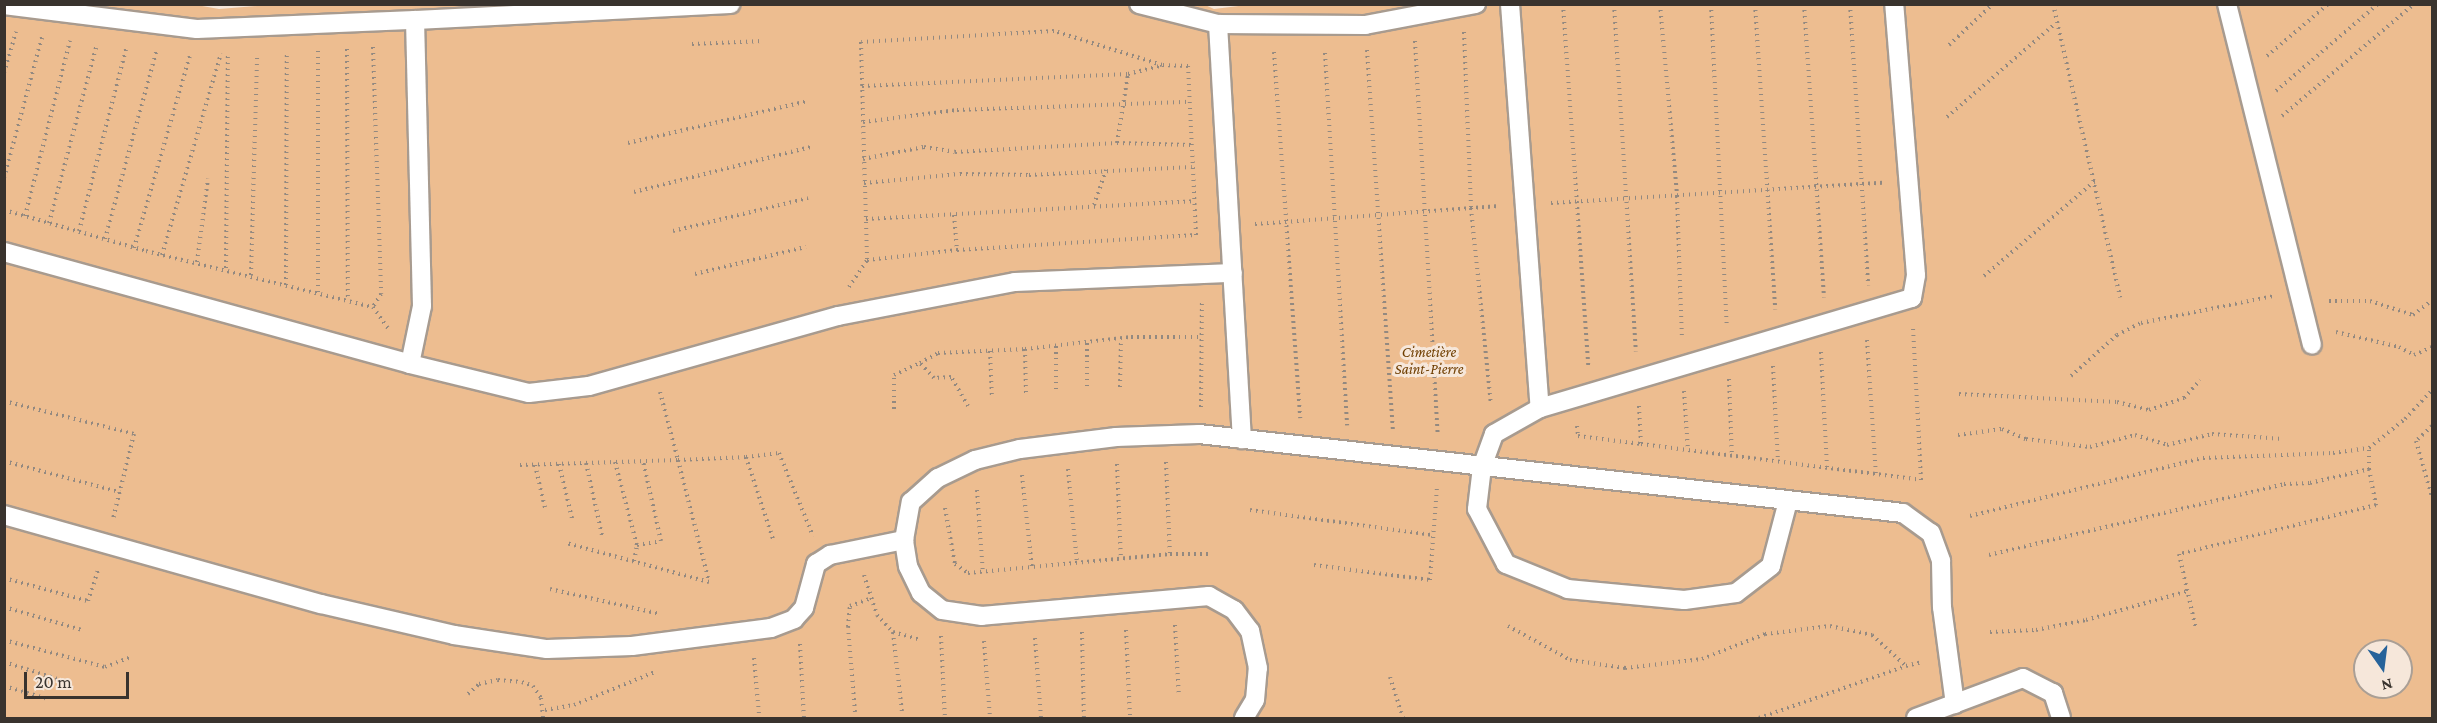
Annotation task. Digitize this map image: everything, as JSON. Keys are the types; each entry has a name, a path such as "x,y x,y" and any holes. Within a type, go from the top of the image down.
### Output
{"lane":[{"path":"13,7 197,29 731,4"},
{"path":"1139,4 1218,24 1272,25 1365,25 1469,6"},
{"path":"1510,4 1540,408"},
{"path":"1788,501 1771,566 1736,593 1684,600 1568,589 1506,564 1477,509 1482,467 1494,434 1540,408 1912,298 1916,275 1894,4"},
{"path":"2227,4 2311,341"},
{"path":"410,363 422,306 415,20"},
{"path":"1218,24 1242,439"},
{"path":"4,252 410,363 529,393 590,386 838,316 1015,282 1233,273"},
{"path":"1244,718 1255,700 1258,668 1250,631 1234,610 1209,596 982,616 948,611 921,593 908,566 904,540 911,502 938,478 975,460 1066,441 1165,435 1242,439 1903,513 1930,532 1941,561 1955,704"},
{"path":"4,515 321,604 489,640 547,649 632,646 771,628 794,619 804,608 816,564 830,555 904,540"},
{"path":"1916,718 2023,678 2053,693 2061,718"}],"path":[{"path":"1563,4 1578,201 1582,396 1578,436 1921,480 1912,298"},
{"path":"1614,4 1641,444"},
{"path":"1660,4 1677,196 1688,450"},
{"path":"1711,4 1722,193 1732,456"},
{"path":"1755,4 1767,190 1778,461"},
{"path":"1804,4 1823,323 1827,468"},
{"path":"1850,4 1862,185 1876,474"},
{"path":"1949,45 1993,4"},
{"path":"2054,4 2056,23 2095,181 2120,297"},
{"path":"2244,75 2328,4"},
{"path":"2253,111 2378,4"},
{"path":"2260,139 2414,4"},
{"path":"1469,6 1471,208 1494,434"},
{"path":"4,73 13,7"},
{"path":"4,178 50,10"},
{"path":"25,216 76,14"},
{"path":"1314,565 1430,580 1439,462 1428,211 1413,16"},
{"path":"49,223 105,17"},
{"path":"79,231 133,21"},
{"path":"347,21 348,301"},
{"path":"372,21 381,294 374,307"},
{"path":"318,23 318,294"},
{"path":"1947,117 2056,23"},
{"path":"286,285 287,24"},
{"path":"105,239 164,25"},
{"path":"1272,25 1302,446"},
{"path":"1323,25 1349,451"},
{"path":"1365,25 1395,457"},
{"path":"251,275 257,26"},
{"path":"162,255 229,27"},
{"path":"226,268 229,27"},
{"path":"134,248 197,29"},
{"path":"838,316 850,283 867,260 861,42 1054,30 1162,65 1188,66 1196,235 957,250 867,260"},
{"path":"692,44 762,41"},
{"path":"862,86 1128,74 1162,65"},
{"path":"1117,143 1121,104 1128,74"},
{"path":"628,143 807,101"},
{"path":"863,122 957,110 1190,102"},
{"path":"863,159 924,147 955,152 1117,143 1191,145"},
{"path":"634,192 811,147"},
{"path":"864,183 960,174 1029,175 1192,167"},
{"path":"1094,205 1106,170"},
{"path":"197,262 208,179"},
{"path":"1984,276 2095,181"},
{"path":"1230,226 1578,201 1907,182"},
{"path":"673,231 808,198"},
{"path":"866,219 1194,201"},
{"path":"4,210 134,248 226,268 374,307 410,363"},
{"path":"954,215 957,250"},
{"path":"694,274 806,247"},
{"path":"1202,274 1202,393"},
{"path":"2072,376 2117,335 2141,322 2300,299 2370,301 2413,315 2433,300"},
{"path":"2311,341 2335,332 2399,347 2414,355 2433,347"},
{"path":"894,409 894,375 938,353 1025,349 1121,339 1202,337"},
{"path":"1120,387 1121,339"},
{"path":"1087,343 1088,389"},
{"path":"1056,346 1056,393"},
{"path":"1025,349 1026,393"},
{"path":"990,351 992,398"},
{"path":"920,363 934,378 951,377 968,406"},
{"path":"1959,394 2117,402 2149,410 2184,398 2200,380"},
{"path":"1970,516 2203,458 2333,453 2369,448 2405,419 2433,390"},
{"path":"566,543 709,582 661,393"},
{"path":"4,401 134,434 106,544 88,601 4,578"},
{"path":"2433,426 2416,441 2433,496"},
{"path":"1958,435 2002,429 2026,439 2090,447 2135,435 2167,445 2212,434 2283,439"},
{"path":"1165,435 1170,554"},
{"path":"1116,437 1120,559"},
{"path":"1066,441 1077,564"},
{"path":"2196,629 2179,555 2376,505 2369,469 2369,448"},
{"path":"1020,449 1032,570"},
{"path":"520,465 746,457 778,453 813,536"},
{"path":"746,457 773,539"},
{"path":"975,460 983,573"},
{"path":"4,461 120,492"},
{"path":"637,545 661,541 643,461"},
{"path":"615,462 637,545 633,561"},
{"path":"586,463 602,535"},
{"path":"559,464 572,518"},
{"path":"535,465 545,508"},
{"path":"1989,555 2284,484 2310,483 2369,469"},
{"path":"938,478 955,564 968,573 1032,570 1170,554 1210,554"},
{"path":"1250,510 1433,535"},
{"path":"858,548 869,598 877,615 893,632 918,639"},
{"path":"550,589 683,619 706,635"},
{"path":"1990,632 2036,630 2086,620 2188,591"},
{"path":"855,712 848,627 850,606 869,598"},
{"path":"1173,599 1179,696"},
{"path":"1125,604 1130,716"},
{"path":"4,607 82,630"},
{"path":"1082,607 1084,718"},
{"path":"945,718 939,643 948,611"},
{"path":"1033,612 1041,718"},
{"path":"982,616 990,718"},
{"path":"794,619 800,638 804,718"},
{"path":"1508,626 1570,660 1625,669 1702,659 1765,634 1830,626 1872,635 1906,666"},
{"path":"752,630 759,714"},
{"path":"893,632 902,712"},
{"path":"4,639 105,667 129,658"},
{"path":"1759,718 1906,666 1949,655"},
{"path":"4,662 64,681"},
{"path":"545,710 574,705 658,671"},
{"path":"1390,677 1403,718"},
{"path":"468,694 479,684 498,680 522,682 533,686 545,710 543,718"},
{"path":"4,686 48,699"}],"green space":[{"name":"Cimetière Saint-Pierre","path":"191,4 219,9 283,4 1203,4 1214,9 1255,4 2432,5 2432,718 5,718 4,5"}]}
